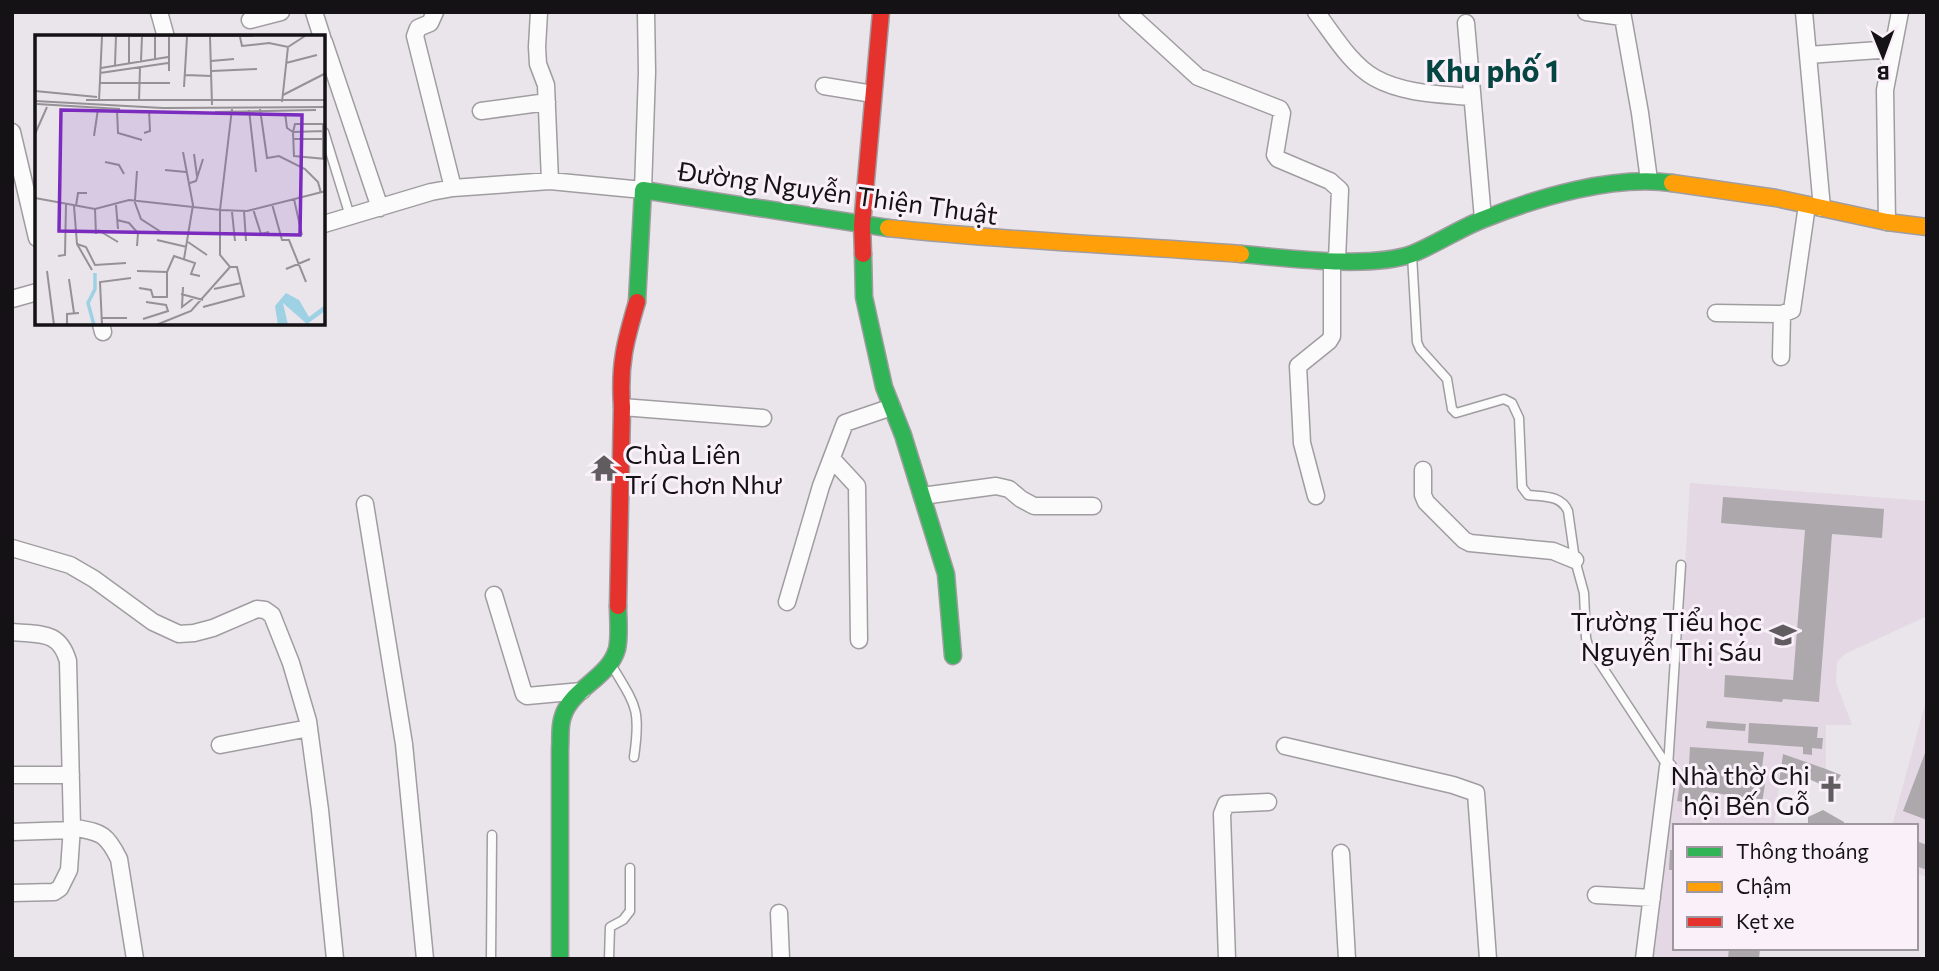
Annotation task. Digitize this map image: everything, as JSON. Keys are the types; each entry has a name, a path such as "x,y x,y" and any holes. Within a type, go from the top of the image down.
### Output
{"street":[{"path":"159,12 165,35"},
{"path":"250,20 281,12"},
{"path":"313,12 321,35"},
{"path":"435,12 429,23 418,27 415,36 453,188"},
{"path":"539,12 537,55 547,102 550,181"},
{"path":"326,223 453,188 550,181 643,190 646,12"},
{"path":"881,12 862,225 864,297 884,387 946,574 953,656"},
{"path":"1127,12 1198,77 1210,84 1280,109 1282,113 1275,155 1278,159 1330,181 1340,190 1334,260 1332,336 1298,366 1302,443 1316,496"},
{"path":"1316,12 1355,62 1375,78 1413,91 1472,97"},
{"path":"1586,12 1622,15 1649,180"},
{"path":"1716,313 1782,314 1794,307 1814,206 1804,12"},
{"path":"1887,222 1884,102 1900,12"},
{"path":"1466,23 1483,219"},
{"path":"326,49 380,208"},
{"path":"1808,55 1893,49"},
{"path":"824,86 873,93"},
{"path":"481,111 547,102"},
{"path":"12,132 35,230"},
{"name":"Đường Nguyễn Thiện Thuật","path":"610,663 614,659 618,635 622,407 620,377 623,349 637,302 643,190 862,225 982,238 1114,244 1334,260 1380,260 1412,254 1483,219 1562,192 1649,180 1724,190 1927,228"},
{"path":"12,299 35,293"},
{"path":"1781,358 1782,314"},
{"path":"622,407 763,418"},
{"path":"787,602 805,537 845,423 892,407"},
{"path":"832,459 857,486 859,640"},
{"path":"1423,470 1423,495 1426,502 1464,540 1470,543 1553,551 1575,560"},
{"path":"922,496 996,486 1009,489 1034,506 1093,506"},
{"path":"365,505 404,744 425,959"},
{"path":"12,548 70,565 153,622 179,634 194,633 257,609 272,615 290,663 309,728 335,959"},
{"path":"494,596 524,694 527,696 582,691"},
{"path":"12,632 43,635 58,640 65,649 68,661 72,829 69,870 60,888 54,892 12,893"},
{"path":"560,959 563,716 582,691 610,663"},
{"path":"220,745 309,728"},
{"path":"1285,746 1453,785 1476,793 1488,959"},
{"path":"1644,959 1668,767"},
{"path":"12,775 71,775"},
{"path":"1227,959 1222,814 1226,804 1268,802"},
{"path":"12,832 72,829 101,833 112,844 119,859 135,959"},
{"path":"1341,853 1348,959"},
{"path":"1596,895 1652,898"},
{"path":"779,913 781,959"}],"lane":[{"path":"326,138 350,216"},
{"path":"1412,254 1417,342 1420,349 1447,379 1452,409 1459,413 1504,399 1512,402 1519,418 1521,487 1528,495 1555,498 1564,504 1568,511 1575,560 1584,593 1588,645 1668,767"},
{"path":"1668,767 1681,565"},
{"path":"610,663 638,713 634,757"},
{"path":"491,959 492,835"},
{"path":"610,959 610,927 623,920 630,911 630,868"}],"shaded area":[{"name":"Trường Tiểu học Nguyễn Thị Sáu","path":"1690,483 1927,501 1927,616 1845,654 1837,662 1836,682 1852,725 1826,725 1826,769 1783,754 1774,824 1673,824 1673,950 1760,950 1759,959 1650,959 1674,746"},
{"path":"1927,697 1927,877 1918,874 1918,824 1893,824"}],"building":[{"path":"1723,497 1884,509 1882,538 1832,534 1819,702 1724,697 1725,675 1793,680 1805,530 1721,523"},
{"path":"1707,721 1746,724 1745,731 1706,728"},
{"path":"1749,723 1818,727 1817,738 1823,738 1822,749 1812,748 1812,755 1803,754 1803,747 1748,743"},
{"path":"1690,747 1764,752 1761,777 1766,778 1760,815 1737,811 1740,797 1703,791 1701,805 1677,801 1683,764 1689,765"},
{"path":"1927,748 1927,820 1903,811"},
{"path":"1783,754 1841,775 1832,789 1797,774 1795,786 1779,783"},
{"path":"1823,810 1844,824 1808,824 1808,817"},
{"path":"1918,842 1927,845 1927,870 1918,867"},
{"path":"1670,850 1673,850 1673,870 1669,870"},
{"path":"1729,950 1760,950 1759,959 1728,959"}],"traffic: fast":[{"path":"1241,254 1352,262 1395,258 1412,254 1484,219 1552,196 1625,182 1672,183"},
{"path":"637,302 643,190 888,228"},
{"path":"863,254 864,297 884,387 903,435 946,574 953,656"},
{"path":"560,959 561,724 574,698 599,676 613,659 618,644 618,606"}],"traffic: slow":[{"path":"1672,183 1776,198 1887,222 1927,227"},
{"path":"888,228 1021,240 1241,254"}],"traffic: jam":[{"path":"863,254 862,225 881,12"},
{"path":"618,606 621,379 626,342 637,302"}],"place":[{"name":"Chùa Liên Trí Chơn Như","path":"604,468"},
{"name":"Trường Tiểu học Nguyễn Thị Sáu","path":"1783,635"},
{"name":"Nhà thờ Chi hội Bến Gỗ","path":"1831,789"}],"district":[{"name":"Khu phố 1","path":"1492,69"}]}
